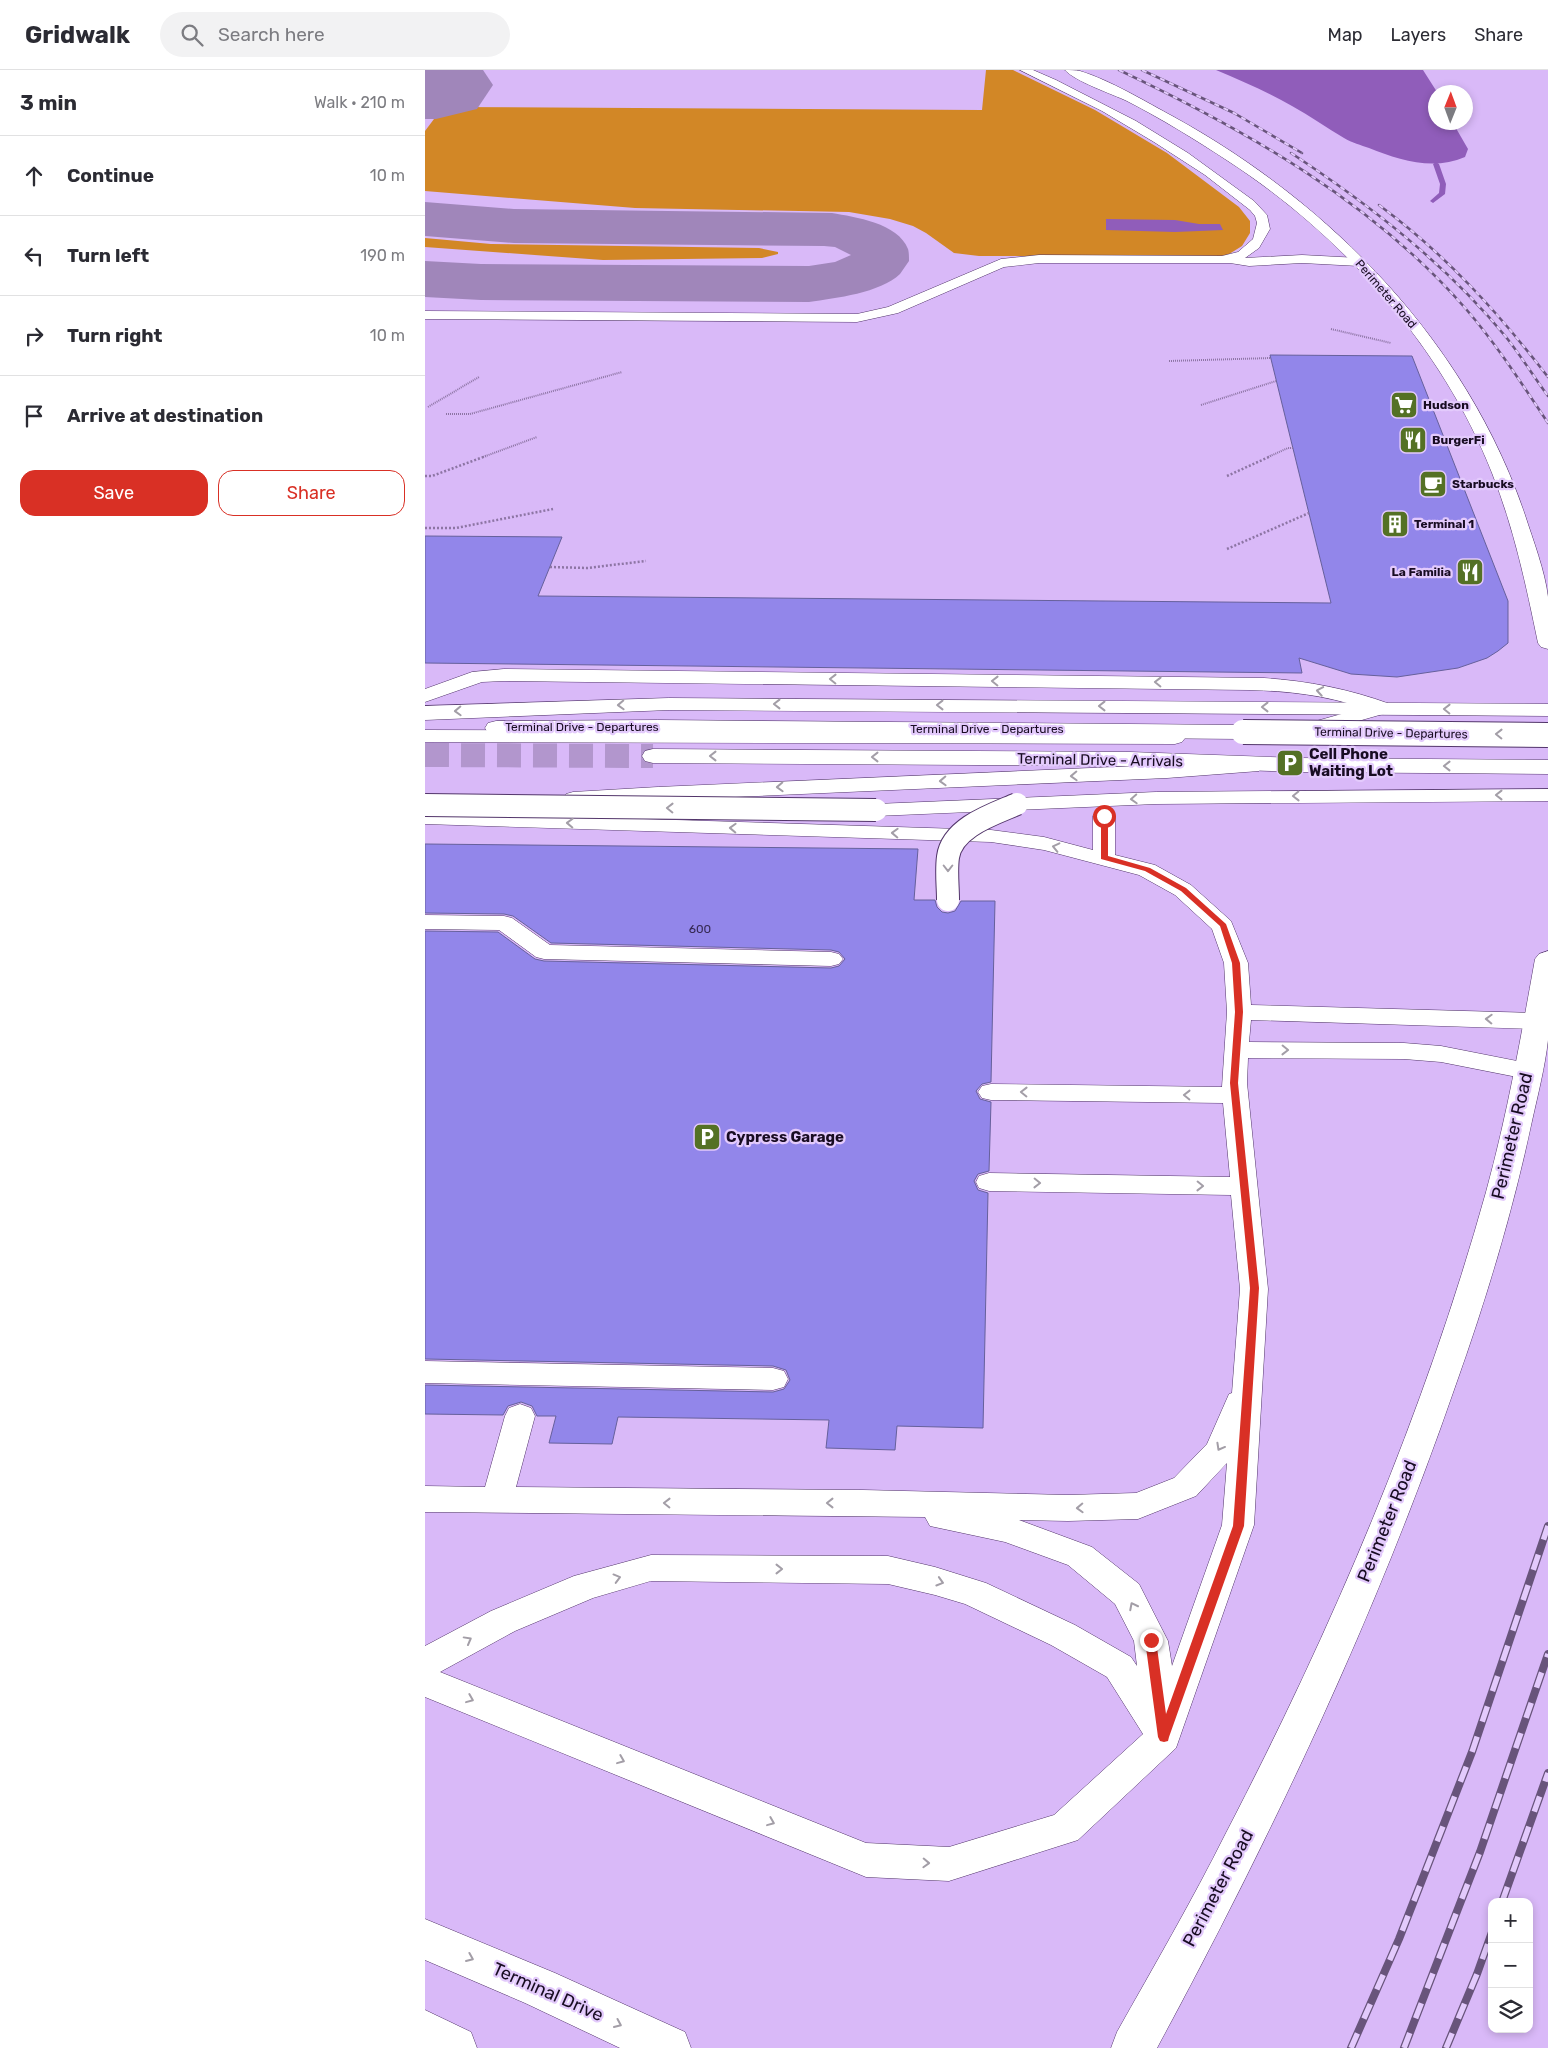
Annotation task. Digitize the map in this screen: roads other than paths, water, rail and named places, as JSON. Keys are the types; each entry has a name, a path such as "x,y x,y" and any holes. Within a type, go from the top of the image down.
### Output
{"street":[{"name":"Perimeter Road","path":"1070,70 1148,107 1241,162 1294,200 1319,221 1399,307 1428,344 1454,383 1492,454 1521,528 1532,566 1548,643"},
{"path":"425,713 669,704 1548,710"},
{"name":"Terminal Drive - Departures","path":"425,728 658,727 1548,735"},
{"name":"Terminal Drive - Arrivals","path":"653,756 993,769 1130,759 1297,765 1548,767"},
{"name":"Perimeter Road","path":"1133,2048 1257,1816 1336,1643 1401,1492 1475,1277 1500,1193 1527,1071 1548,959"},
{"name":"Terminal Drive","path":"425,1939 539,1988 669,2048"},
{"path":"425,2032 455,2048"}],"lane":[{"path":"1025,70 1082,97 1155,138 1216,178 1257,210 1263,220 1263,233 1255,246 1231,259"},
{"path":"425,315 857,318 893,310 1001,263 1039,259 1215,261 1231,259 1249,262 1302,259 1359,262"},
{"path":"425,696 479,676 504,675 1229,683 1309,688 1339,694 1383,708"},
{"path":"425,736 1253,738 1320,727 1383,708"},
{"path":"425,810 993,769"},
{"path":"425,806 876,810 1156,798 1548,794"},
{"path":"948,900 950,850 959,837 978,822 1017,804"},
{"path":"1104,816 1104,857"},
{"path":"425,818 991,836 1044,844 1104,857 1147,870 1183,890 1223,926 1236,963 1239,1012 1234,1083 1254,1288 1238,1526 1164,1737 1065,1828 949,1864 866,1860 425,1681"},
{"path":"425,922 504,923 543,952 831,959"},
{"path":"1239,1012 1537,1021"},
{"path":"1237,1050 1404,1051 1441,1054 1527,1071"},
{"path":"991,1092 1235,1096"},
{"path":"989,1182 1244,1186"},
{"path":"425,1372 773,1379"},
{"path":"425,1499 863,1503 1068,1508 1138,1506 1185,1487 1219,1451 1247,1386"},
{"path":"497,1500 520,1416"},
{"path":"863,1503 1008,1529 1080,1556 1127,1594 1151,1640 1164,1737"},
{"path":"425,1663 503,1621 586,1586 651,1568 888,1570 935,1581 974,1594 1063,1635 1119,1667 1164,1737"}],"waterway":[{"path":"1433,201 1442,194 1443,184 1436,164"}],"tunnel":[{"path":"425,755 653,756"}],"railway":[{"path":"1119,70 1167,93 1260,144 1349,202 1390,235 1430,270 1466,309 1499,351 1548,423"},
{"path":"1142,70 1234,113 1302,153"},
{"path":"1291,153 1378,215 1432,260 1483,310 1506,337 1548,396"},
{"path":"1379,205 1426,243 1469,285 1510,330 1548,377"},
{"path":"1351,2048 1399,1939 1472,1752 1548,1526"},
{"path":"1404,2048 1480,1852 1548,1654"},
{"path":"1503,1898 1548,1773"},
{"path":"1446,2048 1488,1943"}],"place":[{"name":"Hudson","path":"1404,405"},
{"name":"BurgerFi","path":"1413,440"},
{"name":"Starbucks","path":"1433,484"},
{"name":"Terminal 1","path":"1395,524"},
{"name":"La Familia","path":"1470,572"},
{"name":"Cell Phone Waiting Lot","path":"1290,763"},
{"name":"Cypress Garage","path":"707,1137"}]}
